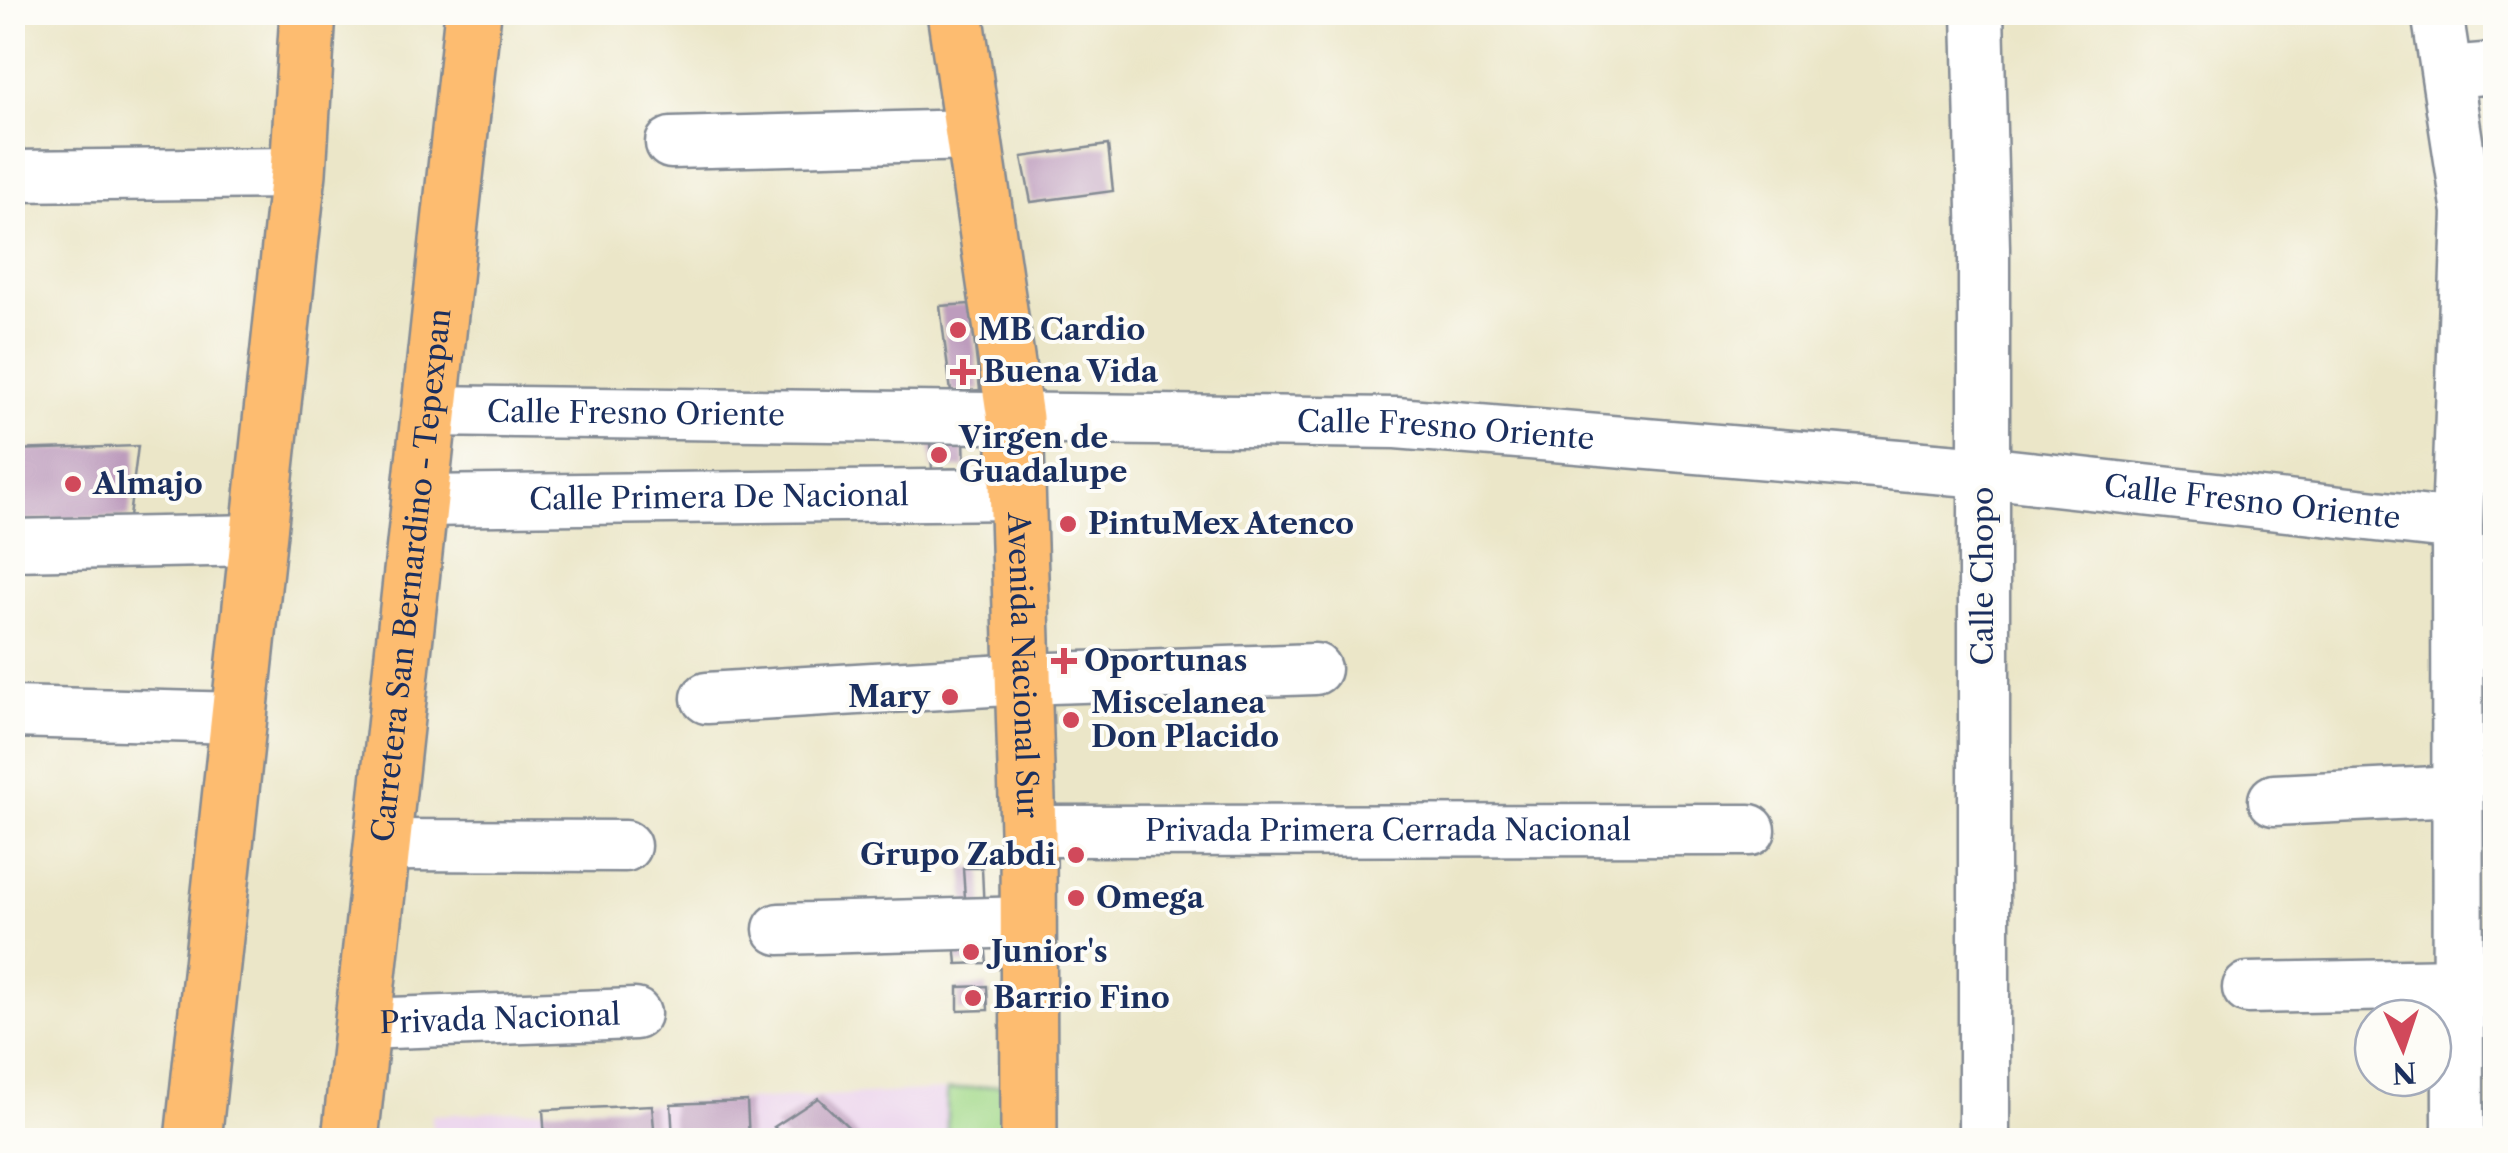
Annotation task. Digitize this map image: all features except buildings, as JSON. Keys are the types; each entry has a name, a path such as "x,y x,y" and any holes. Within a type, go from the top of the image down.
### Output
{"main road":[{"path":"193,1140 298,173 308,12"},
{"name":"Carretera San Bernardino - Tepexpan","path":"350,1140 472,12"},
{"name":"Avenida Nacional Sur","path":"955,12 1015,418 1028,831 1030,1140"}],"street":[{"name":"Calle Chopo","path":"1978,12 1984,248 1984,1140"},
{"path":"2437,12 2472,70 2457,525 2476,684 2456,792 2458,1140"},
{"path":"671,142 973,135"},
{"path":"12,176 298,173"},
{"name":"Calle Fresno Oriente","path":"428,411 1396,423 1982,472 2457,525"},
{"name":"Calle Primera De Nacional","path":"419,501 1018,494"},
{"path":"12,545 259,540"},
{"path":"707,698 1023,678 1315,669"},
{"path":"12,712 240,718"},
{"path":"2274,800 2456,792"},
{"name":"Privada Primera Cerrada Nacional","path":"1028,831 1750,830"},
{"path":"381,845 625,846"},
{"path":"779,929 1028,922"},
{"path":"2248,988 2458,984"},
{"name":"Privada Nacional","path":"362,1024 635,1014"}],"shaded area":[{"path":"947,1090 947,1140 432,1140 432,1115"}],"green space":[{"path":"2489,684 2496,684 2495,1027 2492,1027"},
{"path":"1004,1085 1006,1140 947,1140 947,1090"}],"place":[{"name":"MB Cardio","path":"958,330"},
{"name":"Buena Vida","path":"963,372"},
{"name":"Virgen de Guadalupe","path":"939,455"},
{"name":"Almajo","path":"73,484"},
{"name":"PintuMex Atenco","path":"1068,524"},
{"name":"Oportunas","path":"1064,661"},
{"name":"Mary","path":"950,697"},
{"name":"Miscelanea Don Placido","path":"1071,720"},
{"name":"Grupo Zabdi","path":"1076,855"},
{"name":"Omega","path":"1076,898"},
{"name":"Junior's","path":"971,952"},
{"name":"Barrio Fino","path":"973,998"}]}
